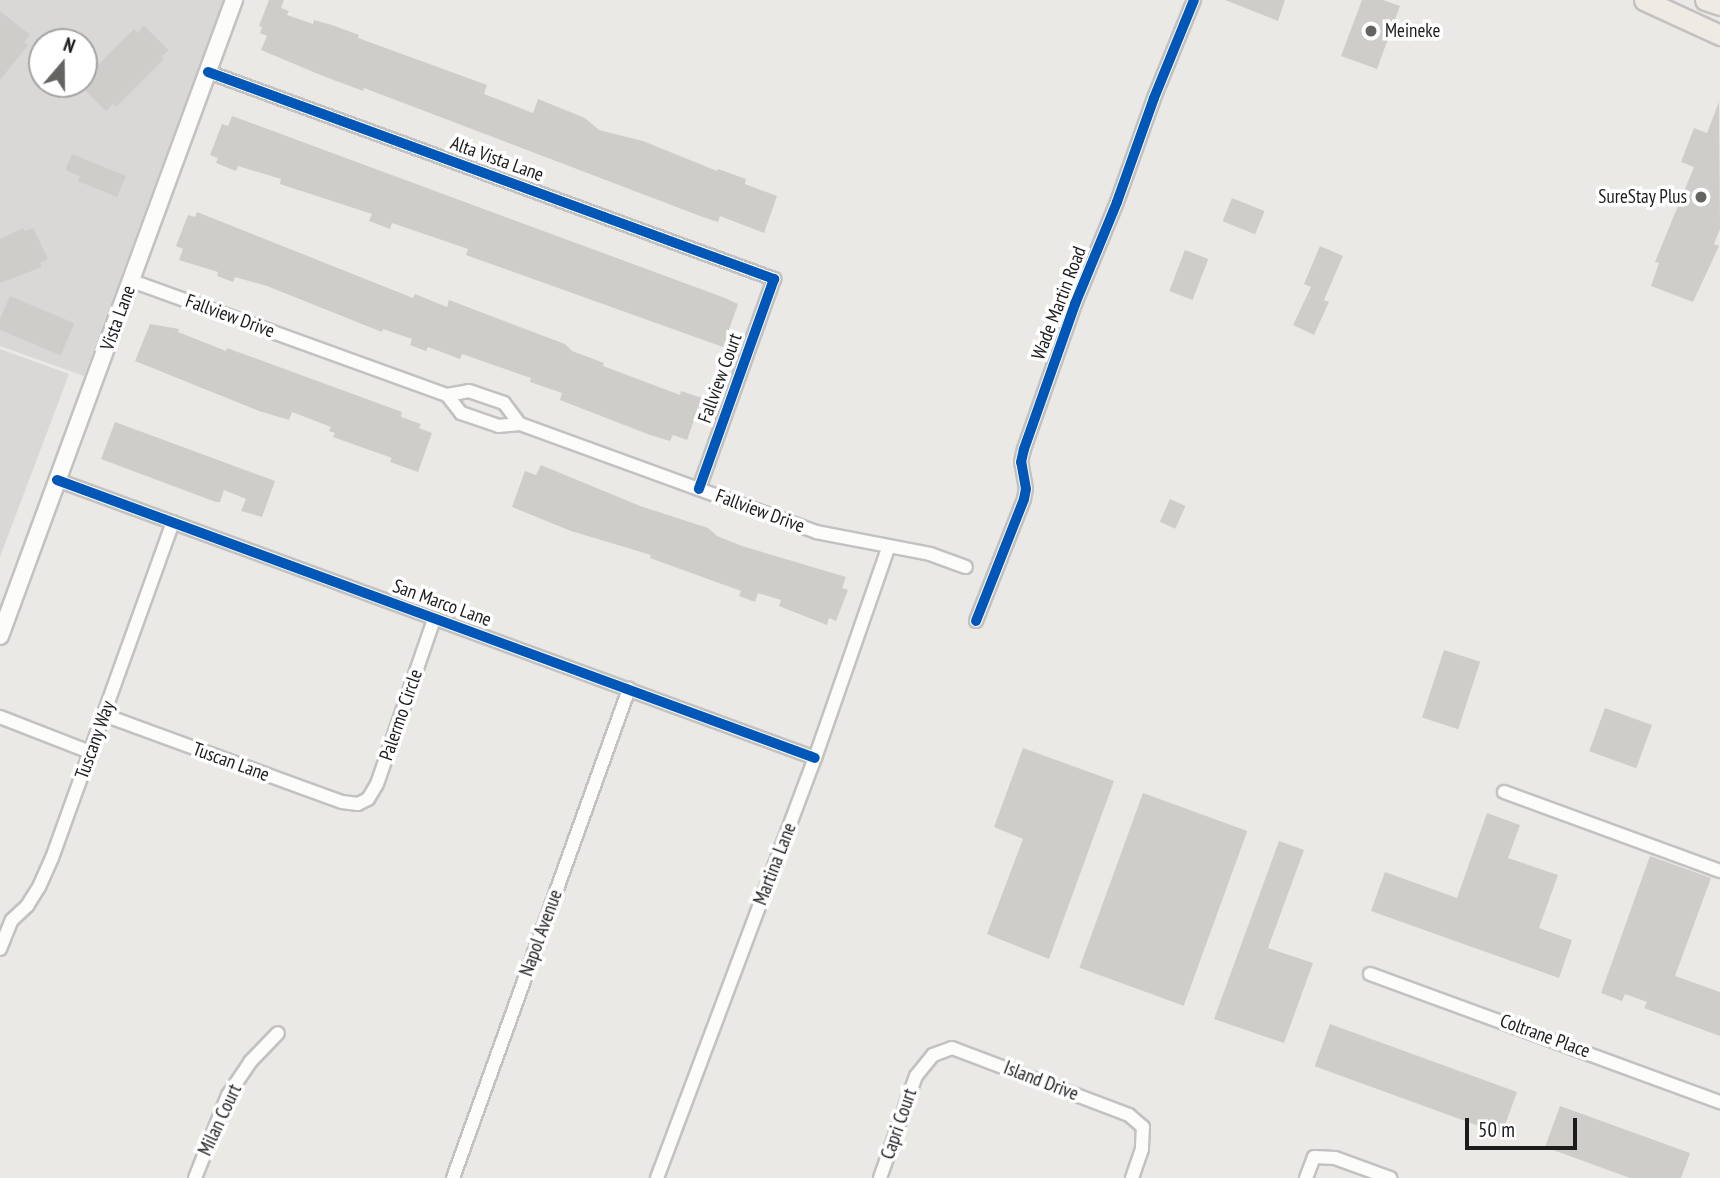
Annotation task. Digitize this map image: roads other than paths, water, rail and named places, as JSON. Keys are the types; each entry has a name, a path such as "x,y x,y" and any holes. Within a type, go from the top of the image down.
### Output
{"main road":[{"path":"1644,0 1720,35"},
{"path":"1705,0 1720,5"}],"street":[{"name":"Vista Lane","path":"0,636 233,0"},
{"name":"Wade Martin Road","path":"976,621 1024,499 1026,489 1021,462 1024,449 1075,304 1194,0"},
{"name":"Alta Vista Lane","path":"208,72 775,279"},
{"name":"Fallview Court","path":"699,489 775,279"},
{"name":"Fallview Drive","path":"132,281 447,395 469,391 504,403 520,424"},
{"name":"Fallview Drive","path":"447,395 461,413 498,426 520,424 816,532 930,554 966,567"},
{"name":"San Marco Lane","path":"57,480 815,758"},
{"name":"Tuscany Way","path":"0,949 12,920 27,906 39,887 173,522"},
{"name":"Martina Lane","path":"657,1178 815,758 888,548"},
{"name":"Palermo Circle","path":"358,804 368,799 377,784 434,619"},
{"name":"Napol Avenue","path":"453,1178 629,689"},
{"name":"Tuscan Lane","path":"104,715 342,802 358,804"},
{"path":"0,717 90,752"},
{"path":"1504,792 1720,871"},
{"name":"Coltrane Place","path":"1370,974 1720,1102"},
{"name":"Milan Court","path":"195,1178 228,1095 250,1062 278,1033"},
{"name":"Island Drive","path":"952,1048 1129,1115 1143,1127 1142,1149 1132,1178"},
{"name":"Capri Court","path":"880,1178 916,1076 933,1055 952,1048"},
{"path":"1306,1178 1314,1157 1335,1158 1390,1178"}],"place":[{"name":"Meineke","path":"1371,31"},
{"name":"SureStay Plus","path":"1701,197"}]}
